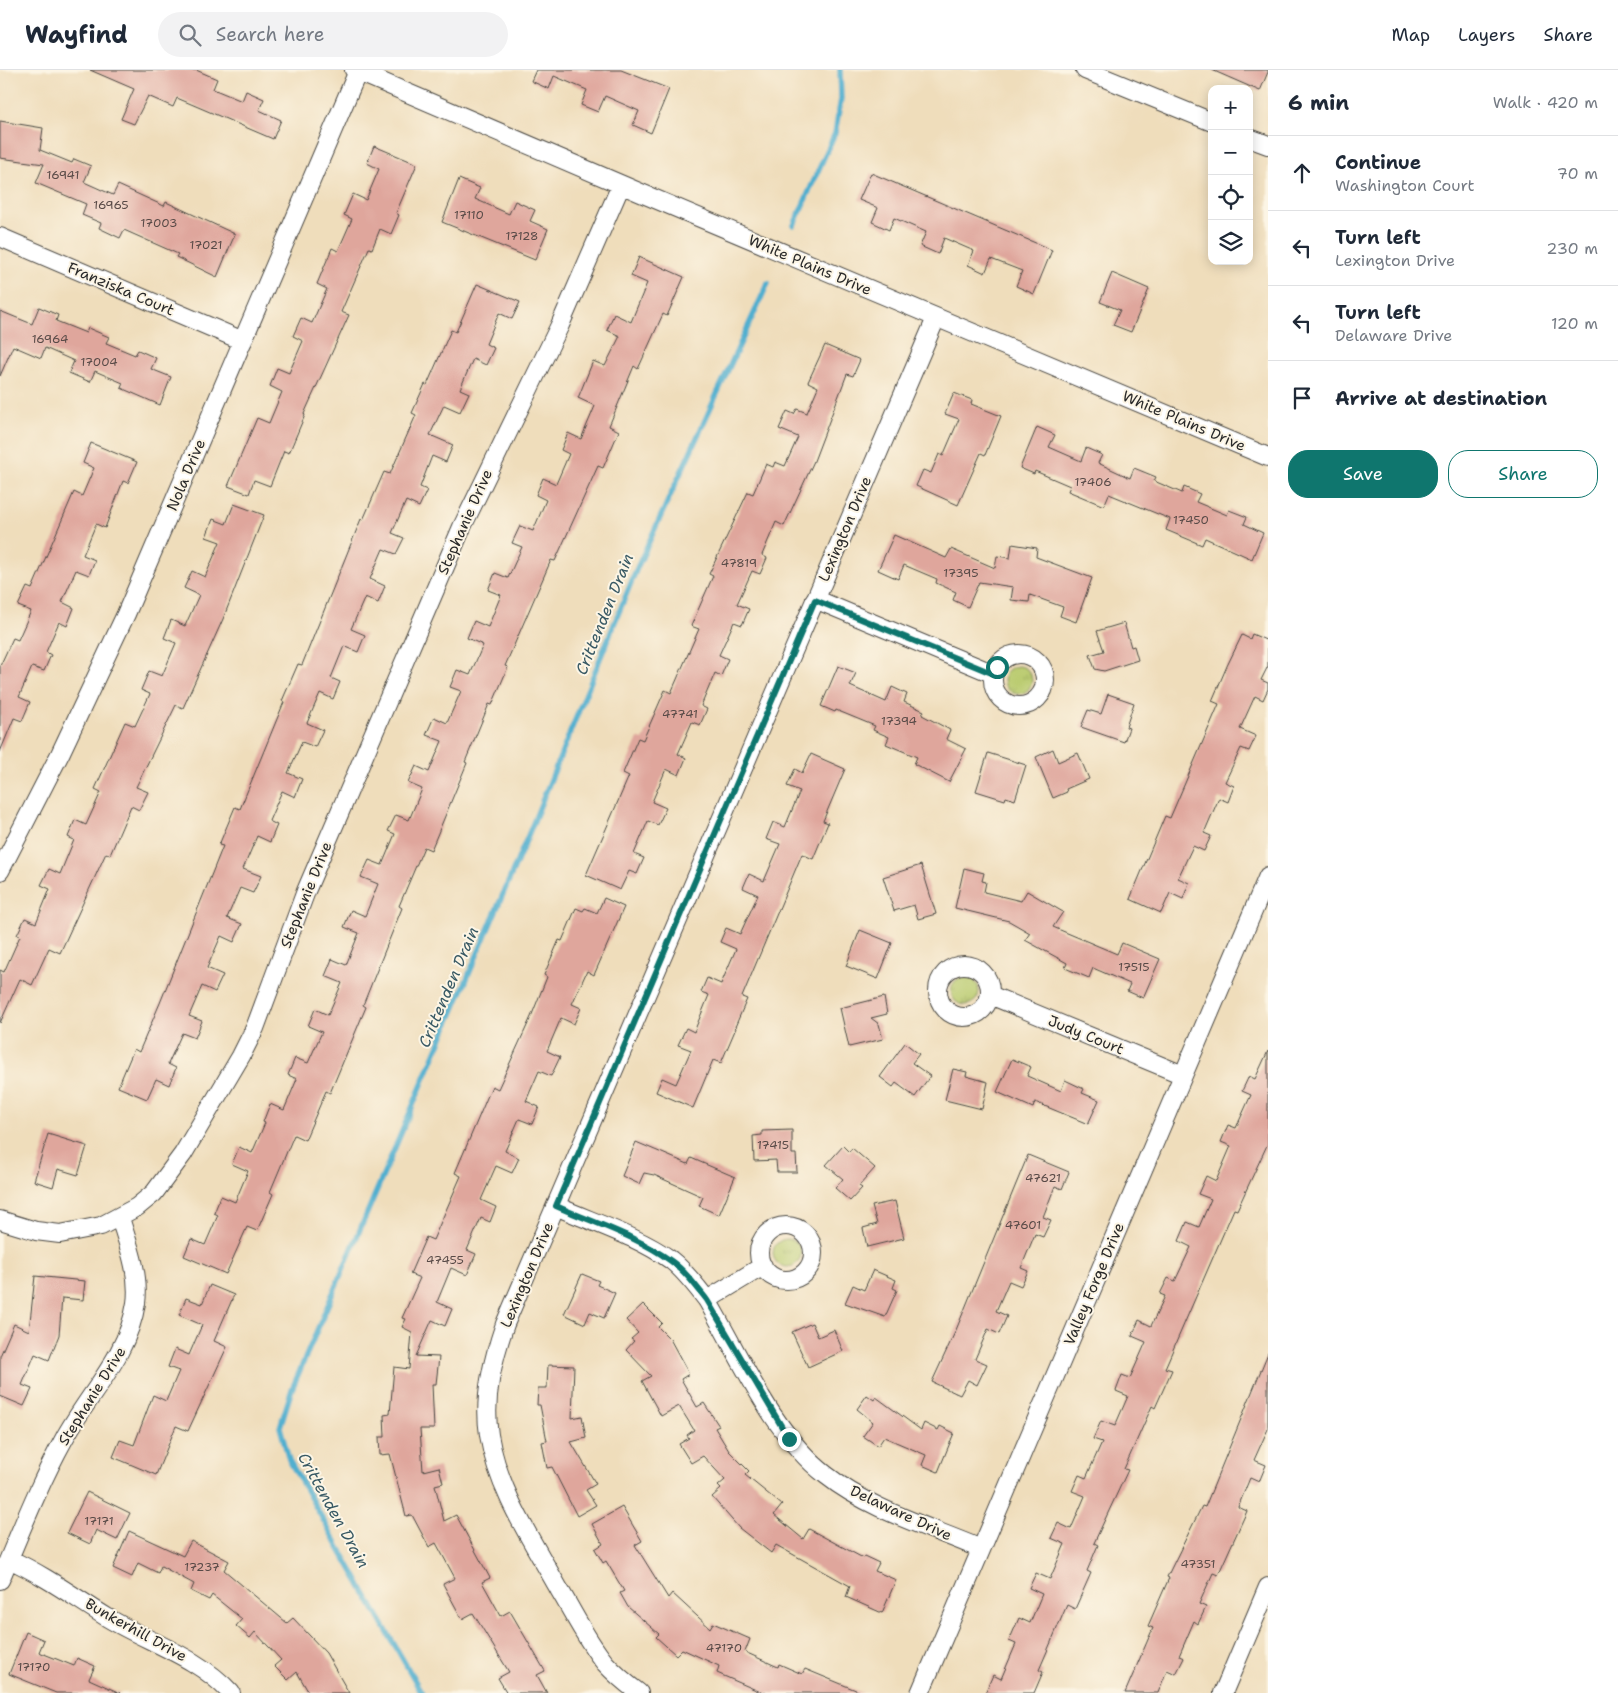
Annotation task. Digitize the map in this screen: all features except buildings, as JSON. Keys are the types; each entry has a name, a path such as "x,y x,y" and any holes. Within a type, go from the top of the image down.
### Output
{"street":[{"path":"1085,70 1208,120"},
{"name":"White Plains Drive","path":"356,71 621,185 1268,457"},
{"name":"Nola Drive","path":"0,871 60,754 126,614 356,71"},
{"path":"1253,139 1268,145"},
{"name":"Stephanie Drive","path":"0,1580 64,1438 123,1348 131,1325 136,1302 136,1281 120,1218 154,1193 169,1176 241,1056 255,1028 306,891 454,545 482,481 560,325 621,185"},
{"name":"Franziska Court","path":"0,237 243,341"},
{"name":"Lexington Drive","path":"639,1693 605,1662 588,1639 506,1492 495,1461 489,1434 489,1380 505,1324 936,318"},
{"path":"815,600 994,674"},
{"name":"Valley Forge Drive","path":"920,1693 1268,876"},
{"name":"Judy Court","path":"990,995 1183,1075"},
{"name":"Delaware Drive","path":"556,1206 650,1247 672,1261 692,1280 707,1300 776,1419 807,1458 827,1476 851,1492 981,1549"},
{"path":"0,1220 36,1231 60,1234 82,1231 120,1218"},
{"path":"707,1300 764,1266"},
{"name":"Bunkerhill Drive","path":"9,1559 42,1575 129,1630 196,1664 231,1693"},
{"path":"1223,1693 1268,1587"}],"green space":[{"path":"1018,666 1028,670 1032,680 1028,690 1018,694 1008,690 1004,680 1008,670"},
{"path":"965,977 975,981 979,991 975,1001 965,1005 955,1001 951,991 955,981"},
{"path":"787,1239 797,1243 801,1253 797,1263 787,1267 777,1263 773,1253 777,1243"}],"waterway":[{"name":"Crittenden Drain","path":"794,225 835,133 841,99 840,70"},
{"name":"Crittenden Drain","path":"422,1693 289,1460 280,1427 292,1389 527,838 637,568 768,283"}],"route":[{"path":"789,1439 707,1300 692,1280 672,1261 650,1247 556,1206 815,600 994,674 997,667"}]}
